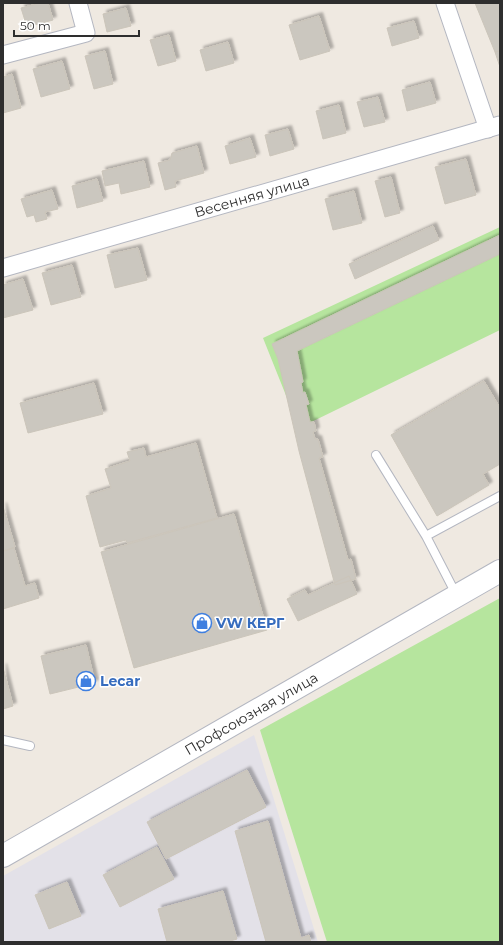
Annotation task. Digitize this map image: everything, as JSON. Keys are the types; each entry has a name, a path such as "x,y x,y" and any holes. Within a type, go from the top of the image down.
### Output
{"main road":[{"name":"Профсоюзная улица","path":"3,856 500,571"}],"street":[{"path":"3,56 86,33 78,3"},
{"path":"445,3 494,127"},
{"name":"Весенняя улица","path":"3,268 494,127"}],"lane":[{"path":"376,455 426,536 457,596"},
{"path":"426,536 500,496"},
{"path":"3,740 30,746"}],"shaded area":[{"path":"254,735 318,942 3,942 3,876"}],"green space":[{"path":"500,227 500,330 299,428 263,338"},
{"path":"500,598 500,942 327,942 260,730"}],"building":[{"path":"40,3 48,3 53,20 27,27 21,8"},
{"path":"475,3 500,3 500,51 495,52"},
{"path":"126,8 131,26 107,32 103,14"},
{"path":"319,16 330,51 300,60 289,25"},
{"path":"414,21 419,38 392,46 387,28"},
{"path":"169,35 176,61 158,66 150,40"},
{"path":"228,42 234,63 206,71 200,50"},
{"path":"105,51 113,84 94,89 85,56"},
{"path":"500,51 500,67 495,52"},
{"path":"62,61 70,89 41,97 33,69"},
{"path":"12,74 21,108 3,113 3,77"},
{"path":"430,82 436,103 407,111 402,90"},
{"path":"378,97 385,122 364,127 357,102"},
{"path":"339,105 346,133 323,139 316,111"},
{"path":"288,129 294,149 270,156 265,135"},
{"path":"250,138 256,157 230,164 225,146"},
{"path":"197,146 204,173 175,181 176,187 165,190 158,163 170,160 172,153"},
{"path":"466,159 476,195 445,204 435,167"},
{"path":"144,161 150,187 121,194 119,183 105,186 102,171"},
{"path":"391,177 400,213 385,217 375,181"},
{"path":"97,179 103,201 77,208 72,186"},
{"path":"52,190 58,209 45,212 47,219 36,222 34,215 27,217 21,199"},
{"path":"354,191 362,223 333,230 325,199"},
{"path":"433,226 439,240 355,279 349,264"},
{"path":"500,235 500,254 297,351 303,382 301,383 303,393 305,392 309,404 306,405 310,422 314,422 316,431 313,432 315,439 318,439 323,457 319,458 348,560 351,559 356,579 335,585 299,451 278,359 272,344"},
{"path":"138,248 147,280 115,288 107,255"},
{"path":"72,265 81,297 51,305 42,273"},
{"path":"23,279 33,310 3,318 3,285"},
{"path":"484,381 500,408 500,464 483,474 489,485 437,516 391,435"},
{"path":"94,383 103,414 28,433 20,403"},
{"path":"196,443 217,518 127,543 126,540 100,547 86,496 111,488 105,469 130,461 127,452 144,448 146,457"},
{"path":"3,506 15,547 3,551"},
{"path":"234,514 267,630 134,668 101,552"},
{"path":"14,548 25,586 35,583 39,598 3,609 3,551"},
{"path":"349,576 357,594 298,621 287,599 305,590 308,595"},
{"path":"86,645 95,683 50,694 41,656"},
{"path":"3,667 13,706 3,709"},
{"path":"247,770 266,807 166,859 147,822"},
{"path":"268,821 301,938 309,935 311,942 266,942 235,831"},
{"path":"157,847 174,879 120,907 103,875"},
{"path":"67,882 81,916 49,929 35,895"},
{"path":"223,891 237,939 227,942 167,942 158,909"}],"place":[{"name":"VW КЕРГ","path":"202,623"},
{"name":"Lecar","path":"86,681"}]}
